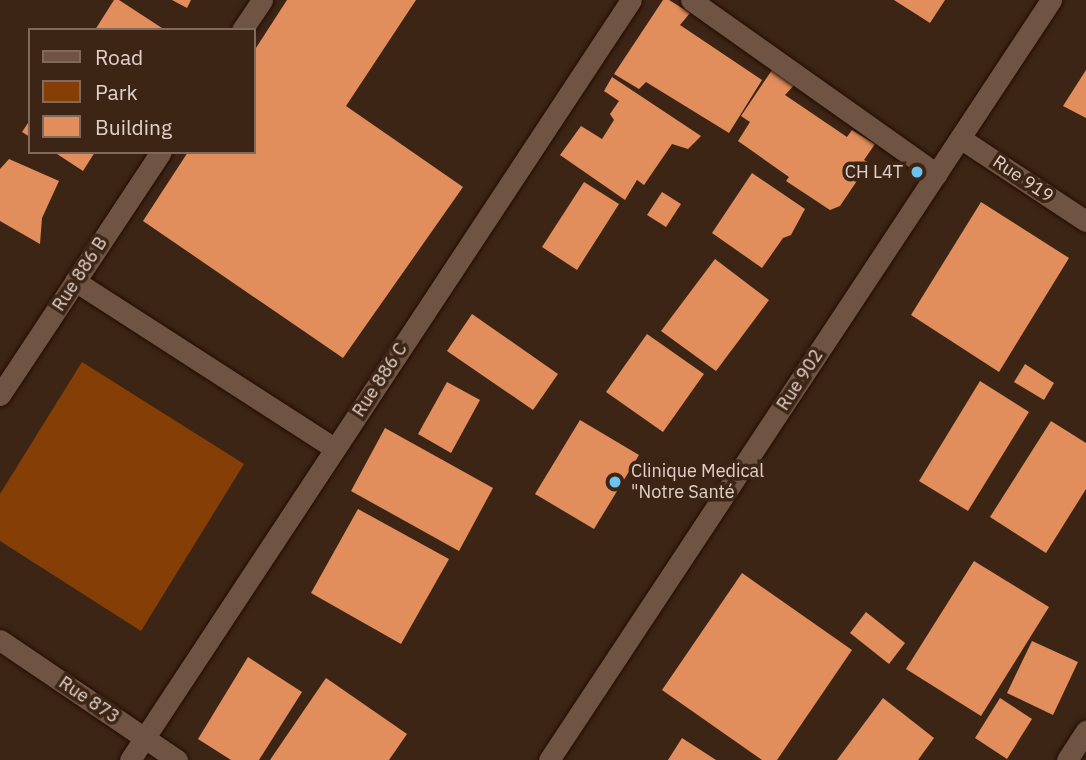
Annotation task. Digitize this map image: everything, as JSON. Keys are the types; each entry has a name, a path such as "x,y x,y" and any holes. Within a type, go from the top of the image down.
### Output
{"street":[{"path":"243,28 262,0"},
{"name":"Rue 886 C","path":"130,760 631,0"},
{"path":"691,0 937,174"},
{"name":"Rue 902","path":"549,760 1051,0"},
{"name":"Rue 919","path":"960,138 1086,221"},
{"name":"Rue 886 B","path":"0,395 160,154"},
{"path":"75,281 334,448"},
{"name":"Rue 873","path":"0,640 177,760"},
{"path":"1067,760 1085,733"}],"green space":[{"path":"82,362 244,464 141,631 0,541 0,494"}],"building":[{"path":"114,0 119,0 162,28 96,28"},
{"path":"172,0 191,0 187,8"},
{"path":"287,0 416,0 346,106 463,187 343,358 143,221 187,154 256,154 256,48"},
{"path":"663,0 669,0 690,13 680,25 762,80 729,133 646,82 639,89 614,74"},
{"path":"894,0 945,0 930,23"},
{"path":"774,67 797,82 785,95 847,137 852,130 875,144 864,160 869,163 840,206 830,210 786,181 789,177 738,141 750,122 741,116"},
{"path":"1086,70 1086,118 1063,106"},
{"path":"612,77 701,136 688,149 672,144 644,185 637,180 625,200 560,155 581,126 602,139 614,120 610,114 619,101 604,91"},
{"path":"28,123 28,136 22,132"},
{"path":"57,154 94,154 83,171"},
{"path":"9,159 59,181 42,218 40,244 0,221 0,169"},
{"path":"752,173 805,209 791,235 783,238 762,268 712,233"},
{"path":"584,182 619,204 577,270 542,247"},
{"path":"662,192 681,204 666,227 647,215"},
{"path":"981,202 1069,258 999,372 911,315"},
{"path":"715,259 769,300 716,371 661,331"},
{"path":"472,314 558,374 533,410 447,351"},
{"path":"647,334 704,374 663,432 606,392"},
{"path":"1025,364 1054,383 1044,400 1014,382"},
{"path":"980,381 1029,412 968,511 919,481"},
{"path":"447,382 480,400 451,453 418,434"},
{"path":"580,420 639,455 594,529 535,494"},
{"path":"1051,421 1086,443 1086,489 1046,553 990,517"},
{"path":"385,428 493,488 459,551 351,491"},
{"path":"358,509 449,559 401,644 311,593"},
{"path":"974,561 1049,607 981,716 906,669"},
{"path":"742,573 852,650 777,760 762,760 662,690"},
{"path":"866,612 905,643 889,664 850,633"},
{"path":"1032,641 1078,662 1053,715 1007,693"},
{"path":"248,657 302,692 259,760 231,760 198,739"},
{"path":"326,678 407,734 389,760 270,760"},
{"path":"883,698 934,738 918,760 837,760"},
{"path":"1000,698 1032,719 1007,759 975,738"},
{"path":"682,738 716,760 668,760"}],"place":[{"name":"CH L4T","path":"917,172"},
{"name":"Clinique Medical \"Notre Santé","path":"615,482"}]}
